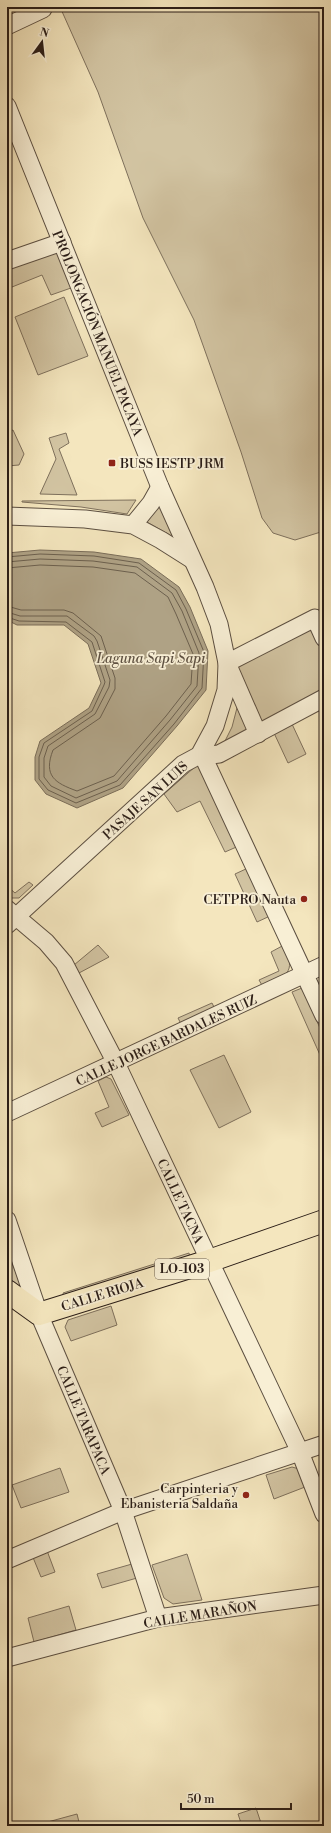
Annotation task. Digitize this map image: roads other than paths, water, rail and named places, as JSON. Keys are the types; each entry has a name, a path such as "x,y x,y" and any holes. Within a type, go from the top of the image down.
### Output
{"main road":[{"name":"CALLE RIOJA","path":"39,1314 209,1261 324,1220"},
{"path":"7,1291 39,1314"}],"street":[{"path":"7,26 44,9"},
{"name":"PROLONGACIÓN MANUEL PACAYA","path":"7,106 160,487 215,612 223,637 227,663"},
{"path":"7,261 62,242"},
{"path":"133,525 151,503 160,487"},
{"path":"7,516 85,519 133,525 162,540 192,559"},
{"path":"227,663 315,618 324,638"},
{"path":"227,663 258,734"},
{"path":"227,663 227,679 223,703 211,736 201,752 324,1016"},
{"name":"PASAJE SAN LUIS","path":"10,916 183,764 203,756 218,754 324,698"},
{"name":"CALLE TACNA","path":"10,916 46,942 64,963 116,1063 300,1452 324,1514"},
{"name":"CALLE JORGE BARDALES RUIZ","path":"7,1113 324,965"},
{"name":"CALLE TARAPACA","path":"7,1220 39,1314 123,1511 158,1618"},
{"path":"7,1560 123,1511 324,1444"},
{"name":"CALLE MARAÑON","path":"7,1658 158,1618 324,1595"}],"water":[{"name":"Laguna Sapi Sapi","path":"40,550 94,552 141,559 179,587 190,607 208,651 206,690 177,726 123,788 77,808 46,794 35,780 35,757 40,741 89,708 101,683 88,644 64,625 17,625 7,620 7,553"}],"place":[{"name":"BUSS IESTP JRM","path":"112,463"},
{"name":"CETPRO Nauta","path":"304,899"},
{"name":"Carpinteria y Ebanisteria Saldaña","path":"246,1495"}]}
